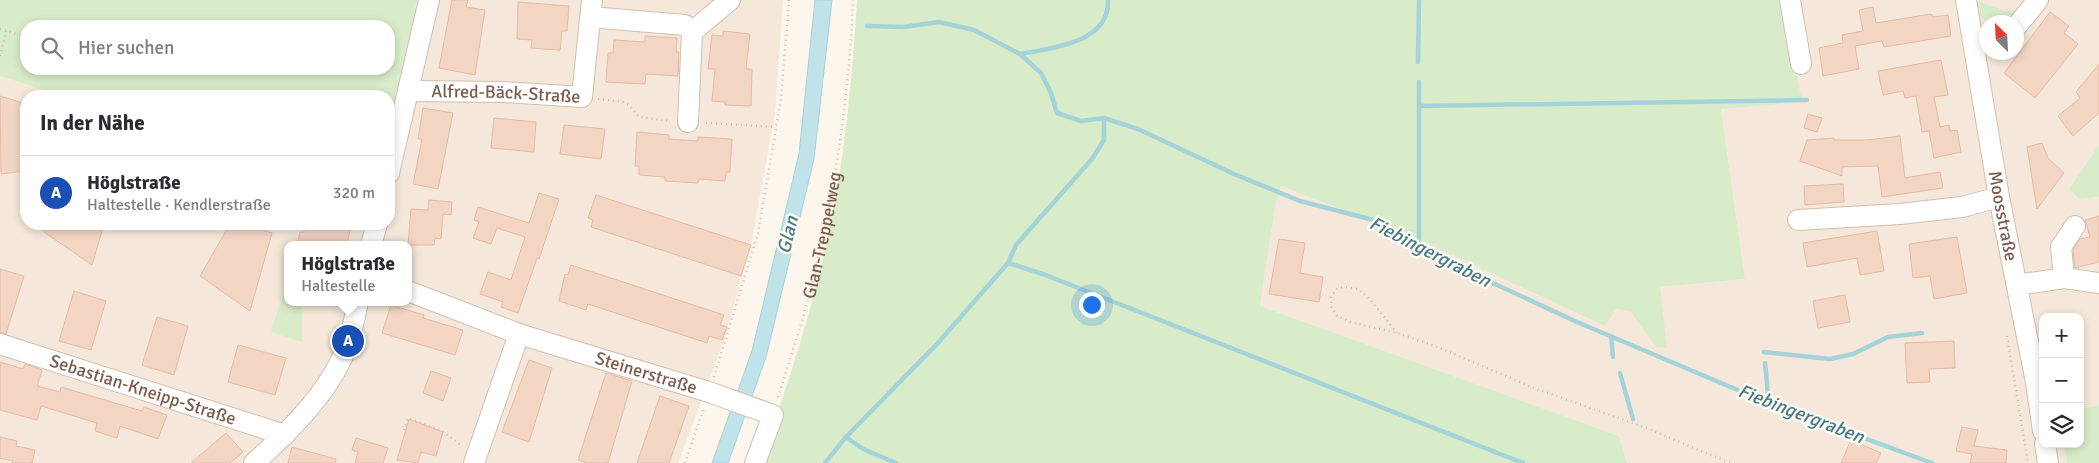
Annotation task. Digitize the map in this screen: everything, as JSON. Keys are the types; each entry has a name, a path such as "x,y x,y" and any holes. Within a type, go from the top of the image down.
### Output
{"street":[{"path":"395,147 428,0"},
{"path":"688,122 692,32 730,0"},
{"path":"1790,0 1801,64"},
{"name":"Moosstraße","path":"1966,0 1979,37"},
{"path":"2024,17 2038,0"},
{"name":"Alfred-Bäck-Straße","path":"408,91 503,92 582,97 591,9 684,25 692,32"},
{"name":"Moosstraße","path":"1982,60 1999,198 2039,409"},
{"path":"1798,220 1900,214 1962,207 1999,198"},
{"path":"2064,278 2061,247 2075,226"},
{"path":"2017,285 2064,278 2099,283"},
{"name":"Steinerstraße","path":"412,293 519,334 716,395 770,414"},
{"path":"254,463 285,435 314,402 348,341 357,306"},
{"path":"471,457 519,334"},
{"name":"Sebastian-Kneipp-Straße","path":"0,344 285,435"},
{"path":"755,463 770,414"},
{"path":"2046,448 2048,463"}],"path":[{"path":"685,463 716,395 758,233 781,99 790,0"},
{"name":"Glan-Treppelweg","path":"770,414 809,296 836,174 851,45 853,0"},
{"path":"0,29 20,34"},
{"path":"0,56 6,31"},
{"path":"1397,333 1373,303 1357,289 1345,287 1336,289 1331,296 1331,306 1337,316 1350,322 1397,333 1577,404 1644,427 1730,463"},
{"path":"404,430 408,418 424,423 423,425 442,431 471,457"}],"shaded area":[{"path":"417,0 783,0 775,114 752,240 725,338 678,463 0,463 0,76 43,90 20,90 20,230 395,230 395,108"},
{"path":"1782,0 2099,0 2099,145 2069,189 2079,199 2099,197 2099,405 2084,408 2084,313 2039,313 2039,448 2065,448 2067,463 1627,463 1619,436 1260,306 1275,207 1281,186 1425,242 1616,309 1660,287 1745,279 1721,109 1801,102"}],"green space":[{"path":"0,0 417,0 395,108 395,90 43,90 0,76"},
{"path":"857,0 1782,0 1802,102 1721,109 1745,279 1660,287 1667,348 1656,347 1630,311 1616,309 1605,326 1425,242 1281,186 1275,207 1260,306 1619,436 1627,463 760,463 804,331 822,264 840,172"},
{"path":"1977,1 2002,10 2022,10 2017,15 1980,15 1974,2"},
{"path":"2099,145 2099,197 2079,199 2069,189"},
{"path":"284,291 284,306 302,306 302,342 271,332"},
{"path":"2099,405 2099,463 2067,463 2065,448 2084,448 2084,408"}],"water":[{"name":"Glan","path":"815,0 832,0 814,159 766,357 728,463 712,463 752,351 799,154"}],"building":[{"path":"452,0 468,0 466,7 485,10 475,75 439,68"},
{"path":"518,2 569,6 567,31 562,31 560,50 531,48 532,40 517,39"},
{"path":"1873,7 1876,23 1931,14 1933,17 1948,15 1951,36 1884,47 1882,41 1855,46 1859,69 1823,76 1819,48 1843,43 1842,35 1863,31 1859,10"},
{"path":"2050,12 2069,26 2064,33 2078,44 2035,98 2004,73 2014,60 2024,60 2024,46"},
{"path":"723,31 750,34 746,69 752,69 751,106 725,105 725,102 712,101 715,69 708,69 712,35 723,36"},
{"path":"645,36 677,38 676,52 679,52 678,76 646,74 645,84 606,82 608,53 613,53 614,40 645,42"},
{"path":"1941,60 1948,95 1934,97 1940,127 1949,125 1950,131 1957,130 1961,152 1934,158 1929,131 1922,132 1916,96 1905,98 1903,91 1883,95 1878,71"},
{"path":"2099,64 2099,113 2073,136 2058,116 2080,98 2076,92"},
{"path":"0,96 20,102 20,172 1,174"},
{"path":"423,108 453,113 438,189 413,184 422,139 418,139"},
{"path":"1808,114 1822,118 1817,132 1804,128"},
{"path":"494,118 536,122 534,152 491,148"},
{"path":"564,125 605,129 601,159 560,154"},
{"path":"637,132 669,135 669,139 698,141 698,137 732,139 730,172 726,172 725,181 699,179 698,183 665,181 665,177 639,175 639,166 635,166"},
{"path":"1900,136 1905,178 1940,172 1943,188 1882,197 1878,166 1842,167 1842,176 1800,161 1807,140 1834,138 1834,140 1867,140"},
{"path":"2042,143 2048,158 2064,173 2037,209 2027,147"},
{"path":"1843,184 1844,202 1805,205 1804,186"},
{"path":"539,193 559,199 518,313 501,307 503,302 480,294 488,272 511,280 525,237 497,228 491,244 473,238 479,222 474,220 478,207 529,223"},
{"path":"596,195 751,245 741,276 591,227 593,220 588,218"},
{"path":"429,200 452,202 451,215 443,214 441,239 435,238 434,245 412,245 412,241 408,241 411,209 428,210"},
{"path":"2099,216 2099,262 2075,268 2073,250 2080,239 2090,237 2085,220"},
{"path":"45,230 102,230 92,265 44,232"},
{"path":"227,230 263,230 272,233 250,311 200,276"},
{"path":"304,230 350,230 348,241 298,241 300,232 304,232"},
{"path":"1877,231 1884,271 1860,275 1857,258 1807,267 1803,243"},
{"path":"1957,237 1967,293 1934,299 1930,276 1913,278 1909,244"},
{"path":"1279,239 1305,243 1300,273 1323,277 1319,302 1269,294"},
{"path":"571,265 724,315 720,325 727,327 722,340 709,336 707,343 588,304 586,310 559,301 565,274 568,275"},
{"path":"0,269 24,276 6,334 0,332"},
{"path":"74,291 106,301 91,350 59,341"},
{"path":"1845,295 1850,322 1818,328 1813,301"},
{"path":"391,306 424,315 423,318 463,330 455,355 382,333"},
{"path":"157,317 188,326 174,375 142,365"},
{"path":"1954,341 1955,368 1929,369 1930,382 1907,383 1905,343"},
{"path":"238,345 286,358 275,395 228,382"},
{"path":"529,360 552,368 529,442 502,432"},
{"path":"0,362 23,369 25,364 42,370 37,386 60,392 61,387 142,411 144,407 167,415 158,439 120,426 117,438 95,431 97,423 41,406 37,420 0,410"},
{"path":"431,371 451,378 443,401 423,393"},
{"path":"606,373 632,381 608,463 587,463 578,460"},
{"path":"660,396 689,406 669,463 637,463"},
{"path":"409,419 443,432 436,456 421,452 418,463 397,460"},
{"path":"1962,427 1978,430 1974,446 2007,450 2006,463 1970,463 1972,454 1956,451"},
{"path":"226,433 243,452 230,463 191,463"},
{"path":"0,437 17,441 16,446 35,450 32,463 12,463 13,461 0,458"},
{"path":"356,438 388,448 383,463 355,463 358,452 352,450"},
{"path":"1851,440 1881,453 1876,463 1841,463"},
{"path":"292,447 336,459 335,463 288,463"}],"waterway":[{"path":"1020,54 1062,46 1077,41 1089,34 1100,26 1106,14 1108,0"},
{"path":"1418,62 1419,0"},
{"name":"Fiebingergraben","path":"867,26 903,27 939,22 974,30 1020,54 1041,73 1051,93 1057,113 1081,121 1104,118 1138,129 1234,174 1300,201 1377,221 1469,272 1577,322 1766,402 1932,463"},
{"path":"1419,82 1419,245"},
{"path":"1419,106 1807,100"},
{"path":"825,463 846,437 937,344 1008,263 1016,245 1092,159 1104,140 1104,118"},
{"path":"1008,263 1043,274 1523,463"},
{"path":"1764,352 1830,359 1853,354 1888,337 1922,333"},
{"path":"1611,336 1613,357"},
{"path":"1765,363 1768,395 1766,402"},
{"path":"1620,373 1633,419"},
{"path":"846,437 863,449 896,463"}],"place":[{"name":"Höglstraße","path":"348,341"}]}
